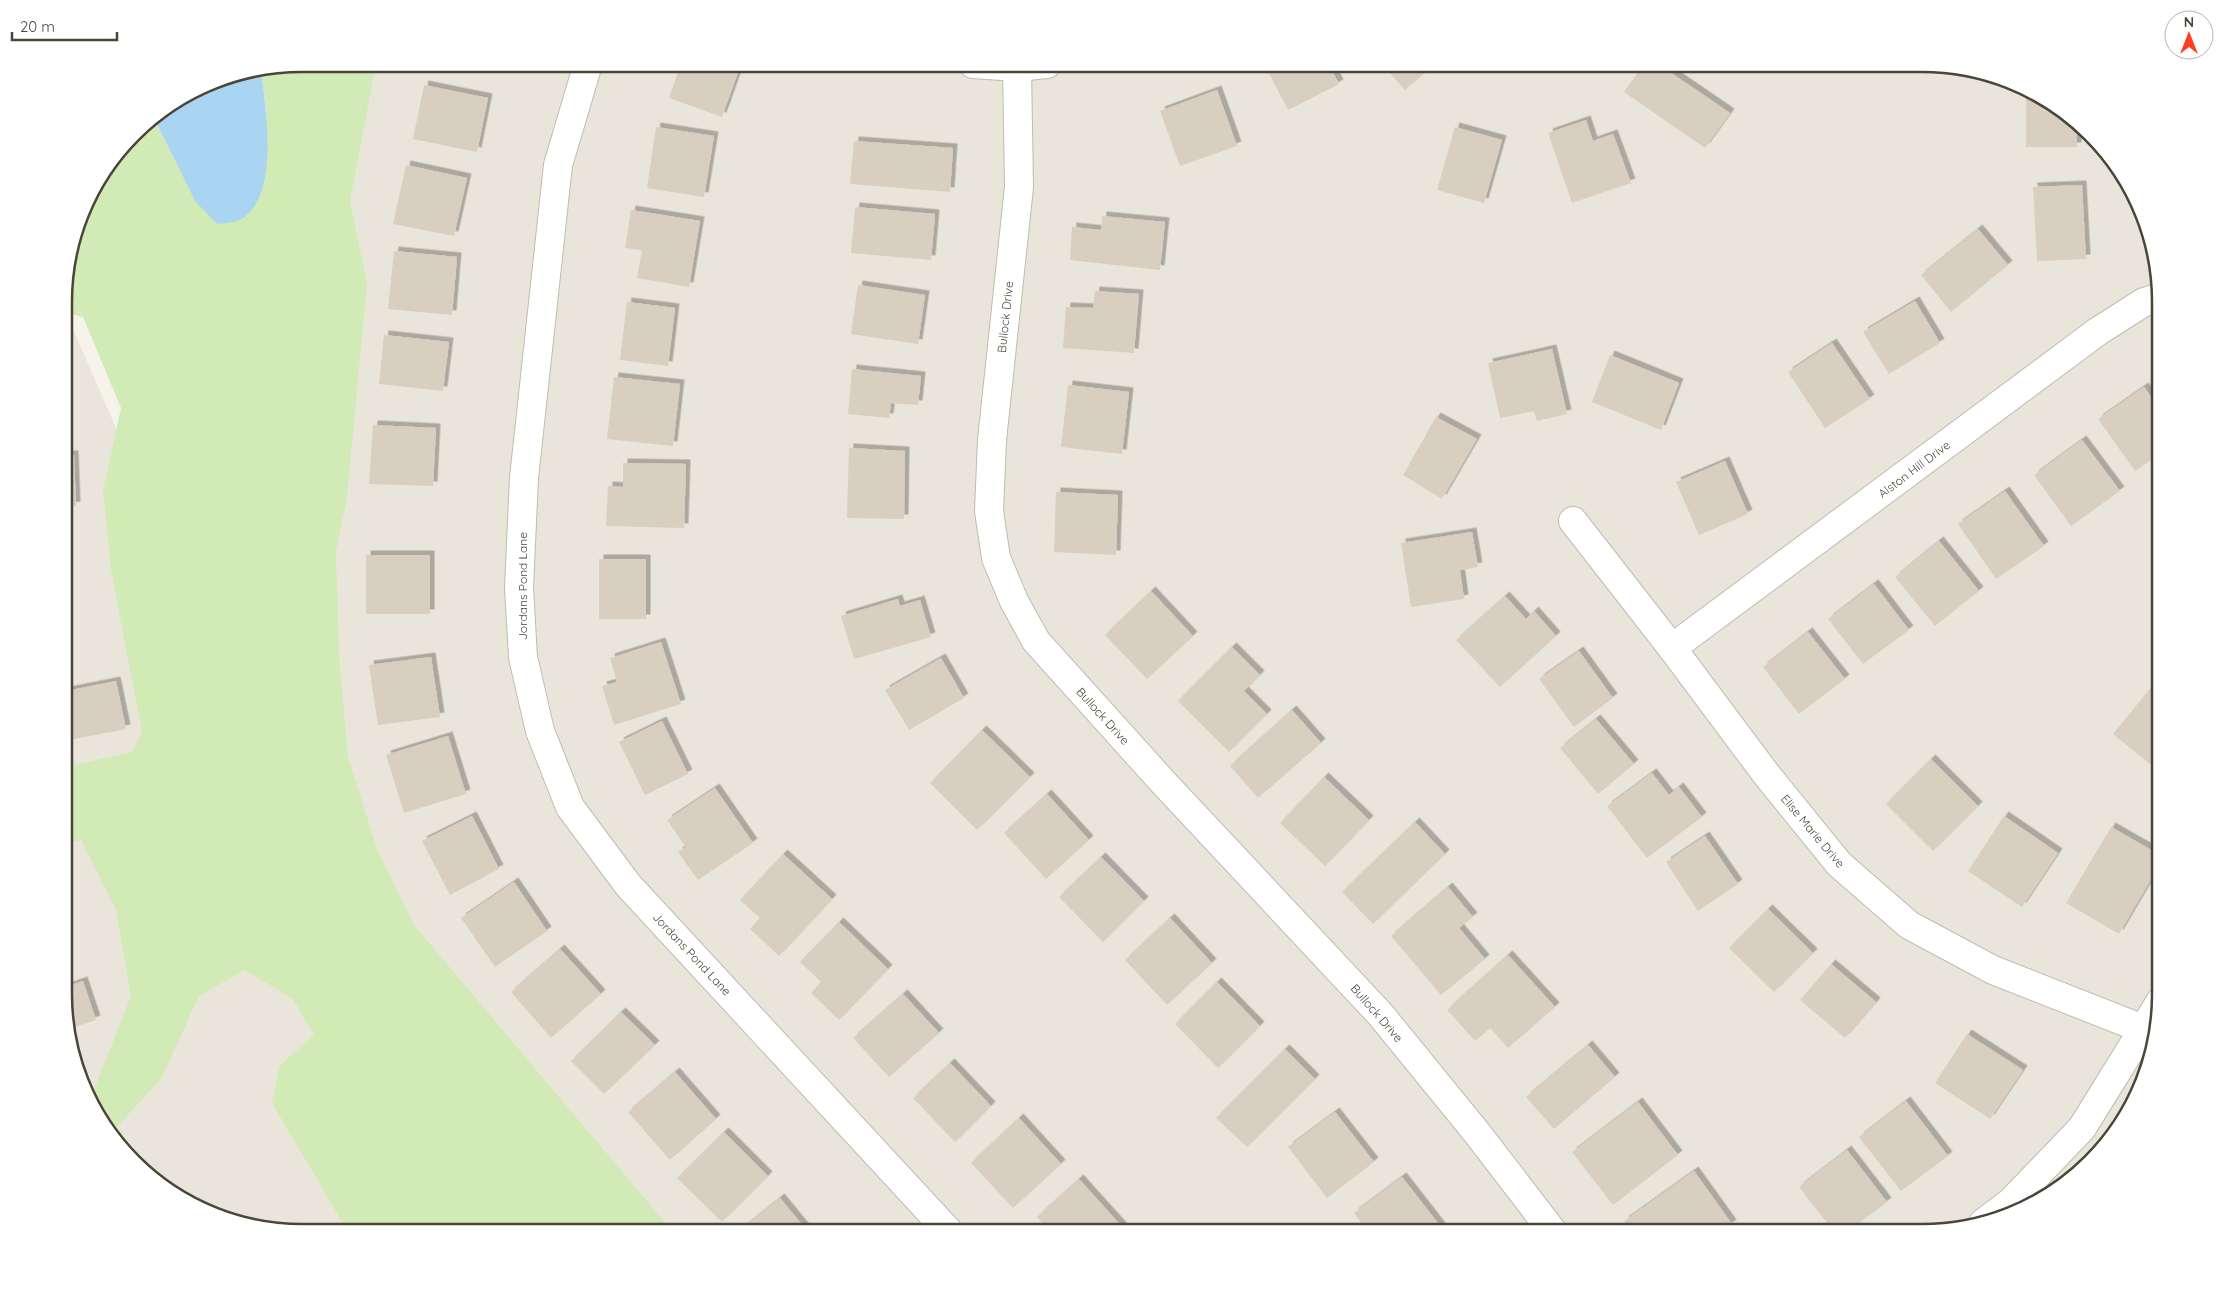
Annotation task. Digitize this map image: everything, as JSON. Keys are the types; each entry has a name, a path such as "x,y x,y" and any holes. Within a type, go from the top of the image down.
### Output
{"street":[{"name":"Jordans Pond Lane","path":"586,72 558,165 524,478 519,588 523,657 540,731 570,807 628,884 942,1224"},
{"name":"Bullock Drive","path":"1017,72 1019,188 992,440 988,511 996,558 1014,601 1036,642 1162,781 1380,1014 1477,1133 1547,1224"},
{"name":"Alston Hill Drive","path":"1672,648 2097,332 2144,302 2152,300"},
{"name":"Elise Marie Drive","path":"1573,521 1672,648 1766,774 1838,864 1909,925 1993,970 2143,1029"},
{"path":"2003,1208 2011,1202 2082,1128 2150,1017"}],"shaded area":[{"path":"332,72 1921,72 1951,74 1981,80 2023,96 2049,111 2073,130 2094,151 2113,175 2128,201 2144,243 2150,273 2152,303 2152,993 2150,1023 2144,1053 2128,1095 2113,1121 2094,1145 2073,1166 2049,1185 2023,1200 1981,1216 1951,1222 1921,1224 303,1224 273,1222 243,1216 201,1200 175,1185 151,1166 130,1145 111,1121 96,1095 80,1053 74,1023 72,993 72,327 216,658"}],"green space":[{"path":"303,72 374,72 350,201 367,283 347,498 336,551 339,655 348,757 377,849 414,925 666,1224 343,1224 272,1103 280,1065 314,1035 293,999 245,970 199,996 161,1079 116,1128 94,1090 131,996 116,910 81,840 72,842 72,766 132,752 142,732 111,570 103,491 121,408 83,317 72,314 74,273 80,243 90,215 103,188 120,163 151,130 157,125 195,201 266,112 262,76"}],"water":[{"path":"262,76 266,108 267,154 265,176 260,195 251,211 237,221 230,223 217,224 195,201 157,125 175,111 201,96 243,80"}],"building":[{"path":"678,72 738,72 722,117 669,98"},
{"path":"1268,72 1333,72 1339,84 1288,110"},
{"path":"1389,72 1426,72 1405,90"},
{"path":"1638,72 1670,72 1730,113 1705,148 1624,92"},
{"path":"424,85 488,98 477,152 413,139"},
{"path":"1217,90 1237,146 1180,166 1160,111"},
{"path":"2026,98 2049,111 2077,134 2077,147 2026,147"},
{"path":"1586,120 1593,141 1613,134 1631,183 1572,203 1548,133"},
{"path":"656,127 714,136 704,197 647,188"},
{"path":"1455,127 1502,140 1484,203 1437,190"},
{"path":"854,141 953,148 950,192 850,184"},
{"path":"406,165 467,178 454,236 393,224"},
{"path":"2082,185 2086,259 2037,261 2033,187"},
{"path":"855,207 935,214 931,260 851,253"},
{"path":"631,210 700,221 689,287 637,278 642,250 625,248"},
{"path":"1102,216 1165,222 1160,270 1070,260 1072,227 1101,230"},
{"path":"1978,229 2008,265 1951,312 1921,275"},
{"path":"394,251 457,257 452,315 388,309"},
{"path":"858,285 925,295 918,344 851,334"},
{"path":"1095,291 1139,294 1134,353 1063,348 1066,307 1093,308"},
{"path":"1915,301 1940,343 1889,374 1863,332"},
{"path":"627,302 675,308 668,366 620,360"},
{"path":"384,335 449,342 443,391 379,384"},
{"path":"1832,343 1870,399 1825,428 1788,372"},
{"path":"1552,349 1567,414 1537,421 1534,411 1500,418 1488,363"},
{"path":"1610,355 1679,383 1661,430 1592,402"},
{"path":"852,369 921,376 918,405 891,403 889,418 848,414"},
{"path":"614,377 680,384 673,446 607,439"},
{"path":"1068,385 1129,392 1122,454 1061,447"},
{"path":"2144,387 2152,398 2152,459 2135,471 2098,419"},
{"path":"1436,417 1477,439 1442,499 1403,475"},
{"path":"373,425 436,428 433,486 369,484"},
{"path":"2082,440 2120,491 2071,526 2034,475"},
{"path":"849,448 905,451 904,519 847,518"},
{"path":"72,455 74,455 76,506 72,506"},
{"path":"1725,461 1748,514 1699,535 1676,482"},
{"path":"623,463 686,464 684,528 606,526 608,486 623,487"},
{"path":"2005,491 2044,546 1996,579 1958,524"},
{"path":"1056,492 1118,495 1116,555 1054,552"},
{"path":"1472,532 1478,567 1460,570 1464,599 1411,607 1401,543"},
{"path":"1939,541 1979,591 1935,626 1895,577"},
{"path":"366,555 430,555 430,614 366,614"},
{"path":"599,559 646,559 646,619 599,619"},
{"path":"1874,584 1909,630 1863,664 1828,619"},
{"path":"1151,591 1193,636 1147,679 1105,635"},
{"path":"1505,596 1526,619 1534,611 1556,636 1500,687 1456,640"},
{"path":"898,599 900,606 920,600 931,637 854,659 841,616"},
{"path":"1808,632 1845,679 1799,714 1763,667"},
{"path":"661,642 681,704 614,725 602,686 617,682 610,658"},
{"path":"1232,647 1260,675 1244,691 1267,714 1229,752 1178,701"},
{"path":"1579,651 1613,698 1574,727 1539,679"},
{"path":"431,657 440,717 378,725 369,665"},
{"path":"941,658 964,698 909,730 885,690"},
{"path":"116,681 126,729 72,739 72,690"},
{"path":"2149,690 2152,692 2152,762 2150,764 2113,734"},
{"path":"1292,710 1321,743 1258,798 1230,766"},
{"path":"1596,719 1634,764 1598,794 1560,748"},
{"path":"662,721 688,774 645,795 619,742"},
{"path":"982,730 1030,777 977,830 930,783"},
{"path":"448,736 466,794 404,813 386,755"},
{"path":"1931,759 1978,806 1933,851 1886,804"},
{"path":"1652,773 1669,795 1679,787 1702,817 1647,858 1607,806"},
{"path":"1324,777 1369,820 1325,866 1280,823"},
{"path":"715,788 753,843 698,880 678,852 686,847 667,820"},
{"path":"1047,794 1089,840 1046,879 1004,833"},
{"path":"472,816 499,869 450,895 422,841"},
{"path":"2004,816 2058,853 2022,907 1968,871"},
{"path":"1415,822 1445,854 1373,924 1342,892"},
{"path":"2111,827 2152,850 2152,878 2119,934 2066,903"},
{"path":"1705,836 1738,884 1698,911 1666,862"},
{"path":"783,854 832,899 779,956 750,929 760,918 740,900"},
{"path":"1101,857 1144,901 1103,942 1059,897"},
{"path":"514,882 547,931 495,967 461,918"},
{"path":"1448,887 1473,917 1459,928 1485,959 1441,995 1391,936"},
{"path":"1768,909 1813,953 1774,992 1729,948"},
{"path":"1170,918 1212,963 1167,1005 1125,960"},
{"path":"839,922 888,969 839,1020 811,993 821,982 800,962"},
{"path":"560,949 601,994 551,1038 511,992"},
{"path":"1508,955 1555,1007 1508,1048 1490,1028 1475,1041 1447,1010"},
{"path":"1831,964 1876,1002 1845,1038 1800,1000"},
{"path":"83,981 96,1020 75,1027 72,985"},
{"path":"1217,982 1260,1026 1218,1068 1175,1024"},
{"path":"903,994 939,1033 889,1077 853,1038"},
{"path":"621,1012 655,1045 604,1094 571,1061"},
{"path":"1967,1034 2023,1070 1990,1119 1935,1083"},
{"path":"1588,1045 1615,1077 1554,1129 1526,1097"},
{"path":"1285,1049 1315,1079 1247,1147 1216,1118"},
{"path":"950,1063 991,1106 955,1142 913,1098"},
{"path":"675,1072 716,1119 670,1160 628,1112"},
{"path":"1906,1101 1948,1156 1901,1191 1859,1137"},
{"path":"1638,1102 1678,1155 1613,1205 1572,1152"},
{"path":"1335,1112 1374,1162 1327,1198 1288,1147"},
{"path":"1019,1118 1061,1164 1013,1208 971,1163"},
{"path":"724,1132 768,1176 722,1222 677,1178"},
{"path":"1847,1150 1887,1202 1858,1224 1828,1224 1799,1187"},
{"path":"1694,1171 1732,1224 1626,1224 1624,1221"},
{"path":"1402,1177 1439,1224 1362,1224 1354,1213"},
{"path":"1079,1179 1120,1224 1043,1224 1037,1217"},
{"path":"780,1198 801,1224 748,1224"}]}
